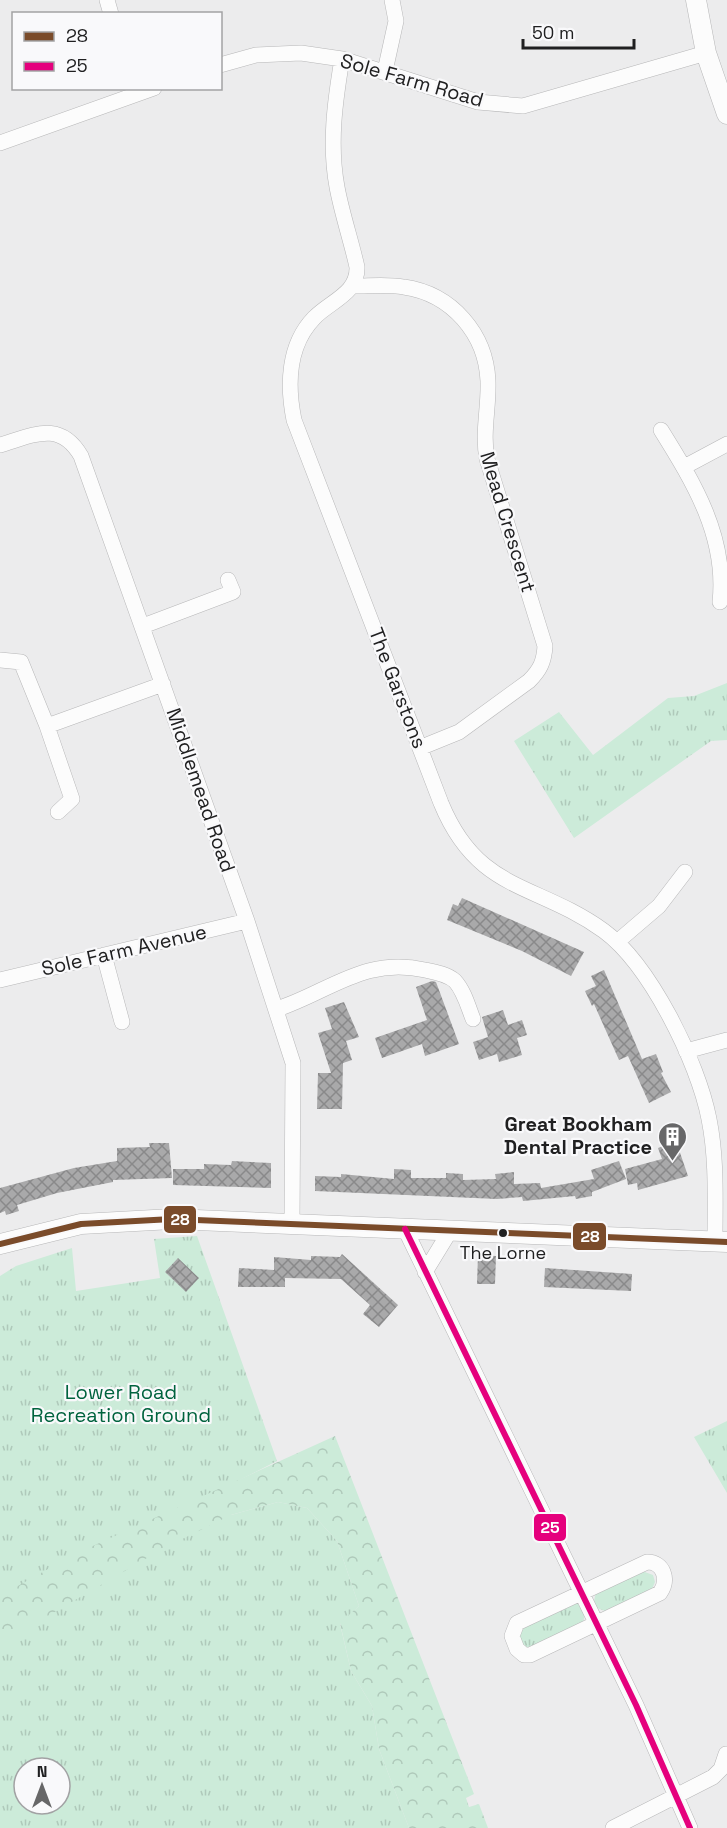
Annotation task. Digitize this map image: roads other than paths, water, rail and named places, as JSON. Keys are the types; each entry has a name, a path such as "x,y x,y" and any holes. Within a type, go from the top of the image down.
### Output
{"street":[{"path":"385,71 396,21 392,0"},
{"path":"696,0 706,53 727,114"},
{"name":"Sole Farm Road","path":"222,64 256,55 280,52 342,59 478,102 523,106 706,53"},
{"path":"342,59 333,127 333,157 337,186 357,267 354,286"},
{"path":"0,143 127,93 143,90"},
{"name":"The Garstons","path":"354,286 312,320 300,338 293,358 290,401 294,420 422,747 450,826 471,854 503,879 564,908 603,930 617,942 663,1004 686,1051 708,1116 721,1241"},
{"name":"Mead Crescent","path":"354,286 404,287 441,300 458,312 480,345 488,383 484,431 487,459 545,646 544,660 539,671 529,681 459,732 422,747"},
{"path":"662,430 684,467 718,542 723,579 720,602"},
{"name":"Middlemead Road","path":"0,445 38,434 57,433 72,441 81,456 247,921 293,1063 292,1224"},
{"path":"684,467 727,444"},
{"path":"143,626 233,592 228,580"},
{"path":"0,660 21,662 47,726 72,799 58,812"},
{"path":"47,726 163,684"},
{"path":"617,942 659,906 685,872"},
{"name":"Sole Farm Avenue","path":"0,980 247,921"},
{"path":"104,955 122,1022"},
{"path":"277,1009 364,971 411,967 443,974 454,981 463,994 473,1019"},
{"path":"686,1051 727,1040"},
{"path":"0,1244 46,1231 118,1220 172,1219 721,1241"},
{"path":"405,1229 582,1593 690,1828"},
{"path":"425,1272 450,1231"},
{"path":"647,1562 656,1564 664,1573 666,1581 660,1593 596,1624 530,1655 524,1655 513,1644 512,1636 517,1623 647,1562"},
{"path":"612,1828 713,1777 721,1769 726,1754"}],"place":[{"name":"Great Bookham Dental Practice","path":"673,1162"},
{"name":"The Lorne","path":"503,1233"}],"park label":[{"name":"Lower Road Recreation Ground","path":"121,1404"}]}
